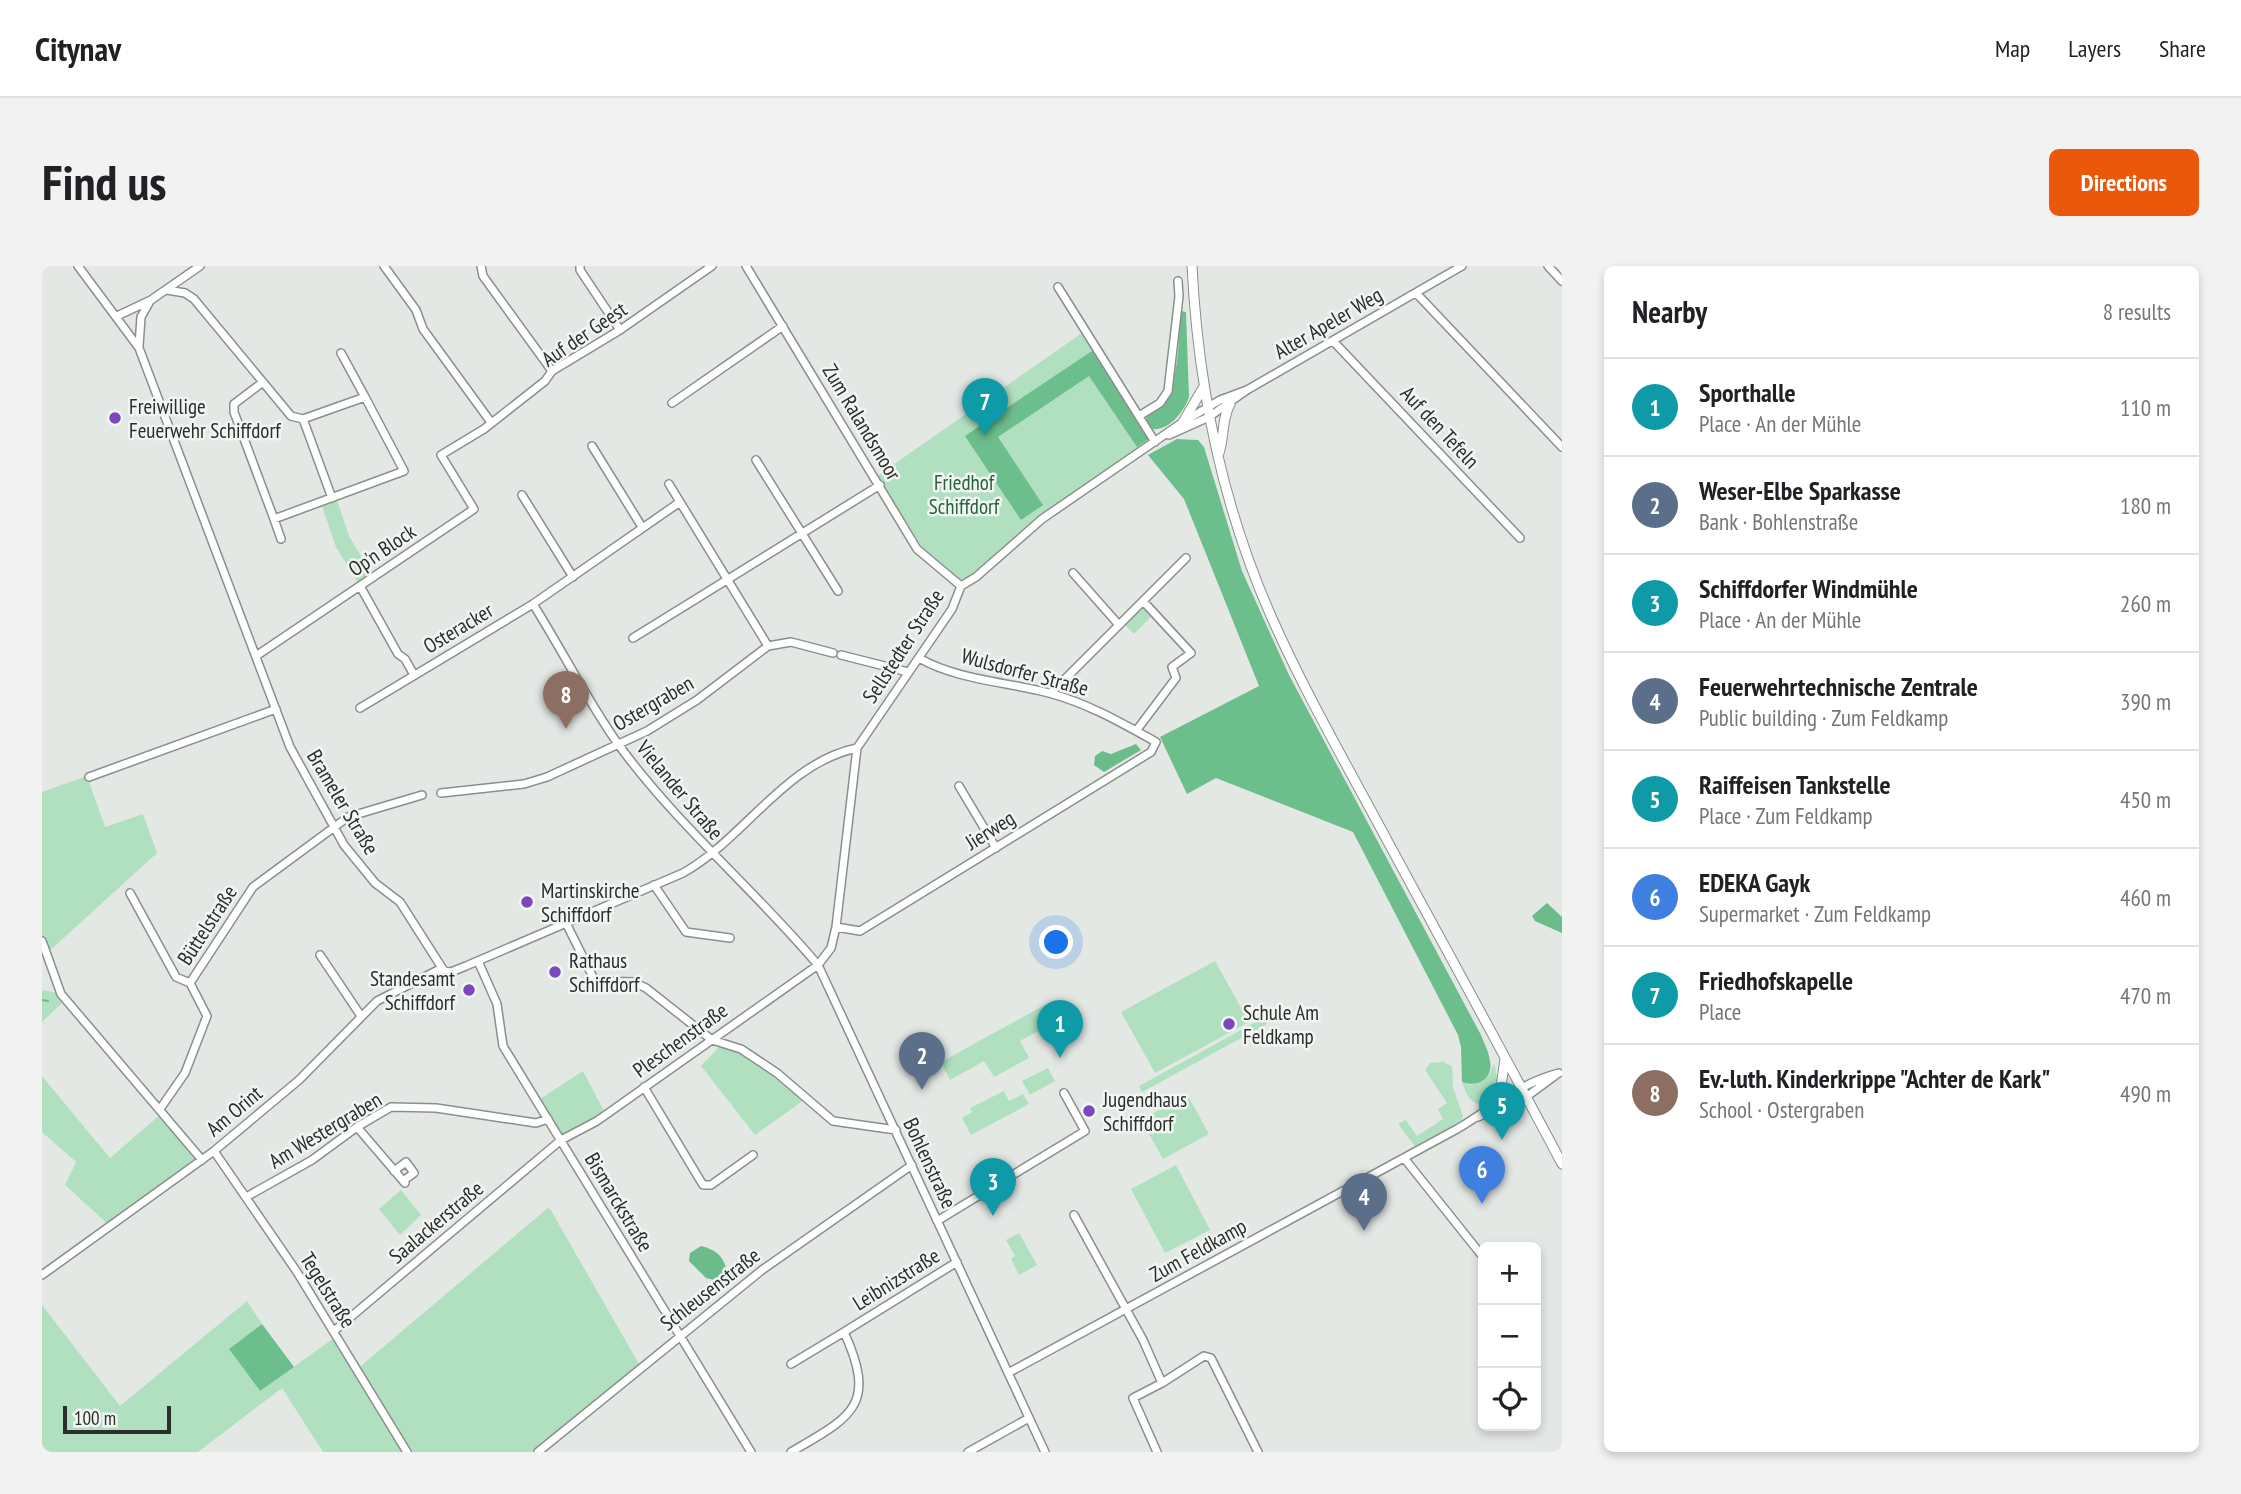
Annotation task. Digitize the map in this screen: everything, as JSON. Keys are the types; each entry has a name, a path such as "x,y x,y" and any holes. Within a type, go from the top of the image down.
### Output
{"main road":[{"path":"1192,266 1203,388 1218,457 1238,530 1271,616 1320,714 1562,1164"},
{"path":"1183,422 1203,388"},
{"path":"1218,457 1224,442 1224,424 1230,404"},
{"path":"1499,1100 1505,1057"}],"street":[{"name":"Brameler Straße","path":"78,266 124,324 139,348 289,747 333,827 357,862 408,913 442,968"},
{"path":"117,316 151,300 200,266"},
{"path":"384,266 416,310 423,329 490,421"},
{"path":"481,266 483,275 552,371"},
{"path":"580,266 580,270 621,330"},
{"name":"Auf der Geest","path":"442,455 484,429 490,421 545,381 552,371 621,330 703,269 712,266"},
{"name":"Zum Ralandsmoor","path":"746,266 918,549 961,586"},
{"name":"Alter Apeler Weg","path":"1207,407 1248,390 1462,266"},
{"path":"1548,266 1562,281"},
{"path":"1139,416 1160,403 1168,391 1179,296 1178,281"},
{"path":"1058,287 1139,416 1159,440"},
{"path":"167,290 185,292 194,299 291,416 303,419 365,397"},
{"path":"1416,293 1562,447"},
{"path":"139,348 141,317 151,300"},
{"path":"124,324 141,317"},
{"path":"672,402 783,326"},
{"name":"Auf den Tefeln","path":"1333,341 1520,538"},
{"path":"274,519 404,471 341,354"},
{"path":"262,382 234,404 234,412 281,539"},
{"name":"Alter Apeler Weg","path":"1209,417 1248,390"},
{"name":"Sellstedter Straße","path":"818,965 831,948 836,928 857,748 952,609 961,586 976,577 1042,519 1207,407"},
{"name":"Sellstedter Straße","path":"1159,440 1209,417"},
{"path":"303,419 332,498"},
{"path":"592,446 642,527"},
{"name":"Op'n Block","path":"256,656 474,509 442,455"},
{"path":"756,460 838,591"},
{"path":"669,484 768,646 792,642 833,653"},
{"path":"633,638 880,485"},
{"path":"522,495 573,577"},
{"name":"Osteracker","path":"360,708 533,604 680,502"},
{"path":"1051,693 1186,558"},
{"path":"1073,573 1119,625"},
{"path":"360,586 398,654 405,659 414,675"},
{"path":"1136,731 1176,678 1172,667 1191,653 1143,601"},
{"name":"Vielander Straße","path":"533,604 618,744 713,856"},
{"name":"Ostergraben","path":"441,793 524,784 647,731 697,700 768,646"},
{"path":"841,655 908,672"},
{"name":"Wulsdorfer Straße","path":"919,658 956,671 1051,693 1091,708 1156,742"},
{"path":"89,777 276,709"},
{"name":"Jierweg","path":"836,928 860,931 1151,752 1156,742"},
{"path":"442,968 451,972 478,961 654,885 713,856 751,816 803,774 843,751 857,748"},
{"path":"959,786 996,848"},
{"path":"333,827 348,817 378,806 422,795"},
{"name":"Büttelstraße","path":"160,1109 185,1073 207,1016 190,983 253,887 333,827"},
{"path":"713,856 779,919 818,965"},
{"path":"654,885 686,932 730,938"},
{"path":"130,893 176,977 190,983"},
{"path":"566,923 595,981 632,982 646,988 712,1040 741,1049 777,1073 833,1121 896,1130"},
{"path":"42,941 61,995 202,1160"},
{"path":"320,955 361,1016"},
{"name":"Bismarckstraße","path":"478,961 497,1004 503,1046 751,1452"},
{"name":"Pleschenstraße","path":"561,1140 597,1121 818,965"},
{"name":"Bohlenstraße","path":"818,965 1045,1452"},
{"name":"Am Orint","path":"42,1275 214,1151 299,1080 377,1001 442,968"},
{"name":"Zum Feldkamp","path":"1008,1373 1404,1158 1474,1118 1521,1087 1560,1072"},
{"name":"Zum Feldkamp","path":"1474,1118 1526,1097 1560,1072"},
{"path":"644,1087 703,1185 711,1185 754,1155"},
{"path":"937,1220 1085,1131 1064,1093"},
{"name":"Am Westergraben","path":"248,1196 312,1160 357,1127 391,1107 406,1106 536,1123 548,1119"},
{"path":"357,1127 394,1171 404,1182 414,1172 406,1161 394,1171"},
{"name":"Saalackerstraße","path":"334,1331 561,1140"},
{"name":"Tegelstraße","path":"214,1151 248,1196 407,1452"},
{"path":"1404,1158 1478,1251"},
{"name":"Schleusenstraße","path":"538,1452 762,1270 912,1165"},
{"path":"1074,1215 1162,1383"},
{"name":"Leibnizstraße","path":"791,1452 848,1416 857,1401 860,1383 855,1356 844,1332 957,1262"},
{"path":"791,1364 844,1332"},
{"path":"1157,1452 1133,1398 1204,1356 1211,1358 1258,1452"},
{"path":"968,1452 1029,1418"}],"green space":[{"name":"Friedhof Schiffdorf","path":"1082,333 1152,440 1029,524 971,575 961,580 926,553 877,476"},
{"path":"337,500 349,536 372,574 358,583 336,547 322,506"},
{"path":"1141,606 1151,617 1134,634 1124,624"},
{"path":"87,776 105,827 143,814 157,853 45,955 42,947 42,792"},
{"path":"1215,961 1249,1022 1155,1073 1121,1012"},
{"path":"42,990 58,993 64,1001 42,1022"},
{"path":"1045,1005 1055,1022 1020,1041 1029,1058 994,1077 984,1061 950,1080 941,1062"},
{"path":"1263,1018 1267,1024 1142,1092 1139,1086"},
{"path":"721,1045 754,1062 804,1100 755,1135 701,1066"},
{"path":"1443,1062 1452,1066 1453,1087 1463,1116 1461,1121 1415,1146 1398,1124 1406,1120 1417,1136 1443,1119 1438,1109 1447,1103 1425,1070 1430,1063"},
{"path":"1494,1063 1496,1087 1491,1097 1481,1105 1470,1099 1462,1082 1470,1085 1489,1075"},
{"path":"1048,1068 1055,1081 1030,1095 1022,1081"},
{"path":"583,1071 604,1111 564,1136 540,1099"},
{"path":"42,1076 110,1158 161,1114 202,1162 111,1227 65,1185 76,1162 42,1132"},
{"path":"1004,1091 1009,1101 1023,1094 1029,1104 971,1135 962,1118 972,1112 970,1108"},
{"path":"1187,1094 1209,1134 1163,1159 1141,1120"},
{"path":"1176,1165 1210,1230 1165,1253 1131,1189"},
{"path":"401,1190 421,1215 400,1235 379,1209"},
{"path":"549,1207 643,1371 544,1452 323,1452 282,1388 198,1452 42,1452 42,1305 120,1406 247,1301 262,1324 229,1349 260,1391 334,1338 356,1370"},
{"path":"1019,1233 1037,1265 1019,1275 1011,1259 1015,1256 1006,1240"}],"shaded area":[{"path":"1181,311 1186,312 1189,397 1180,414 1170,423 1159,429 1152,429 1146,420 1147,416 1167,396 1176,370"},
{"path":"1092,351 1150,438 1137,447 1089,376 998,437 1043,505 1021,520 965,436"},
{"path":"1177,439 1198,440 1204,447 1242,571 1289,675 1481,1035 1491,1067 1487,1077 1478,1083 1462,1082 1458,1035 1353,832 1216,778 1187,794 1160,737 1259,686 1184,499 1148,455"},
{"path":"1136,744 1141,750 1104,772 1094,765 1095,756 1102,751 1111,754"},
{"path":"1547,903 1562,917 1562,933 1535,921 1532,916"},
{"path":"701,1246 715,1252 724,1262 727,1272 718,1281 706,1278 689,1261 690,1253"},
{"path":"262,1324 294,1367 260,1391 229,1349"}],"waterway":[{"path":"42,1000 48,1001"}],"place":[{"name":"Freiwillige Feuerwehr Schiffdorf","path":"115,418"},
{"name":"Friedhofskapelle","path":"985,436"},
{"name":"Ev.-luth. Kinderkrippe \"Achter de Kark\"","path":"566,729"},
{"name":"Martinskirche Schiffdorf","path":"527,902"},
{"name":"Rathaus Schiffdorf","path":"555,972"},
{"name":"Standesamt Schiffdorf","path":"469,990"},
{"name":"Schule Am Feldkamp","path":"1229,1024"},
{"name":"Sporthalle","path":"1060,1058"},
{"name":"Weser-Elbe Sparkasse","path":"922,1090"},
{"name":"Jugendhaus Schiffdorf","path":"1089,1111"},
{"name":"Raiffeisen Tankstelle","path":"1502,1140"},
{"name":"EDEKA Gayk","path":"1482,1204"},
{"name":"Schiffdorfer Windmühle","path":"993,1216"},
{"name":"Feuerwehrtechnische Zentrale","path":"1364,1231"}]}
